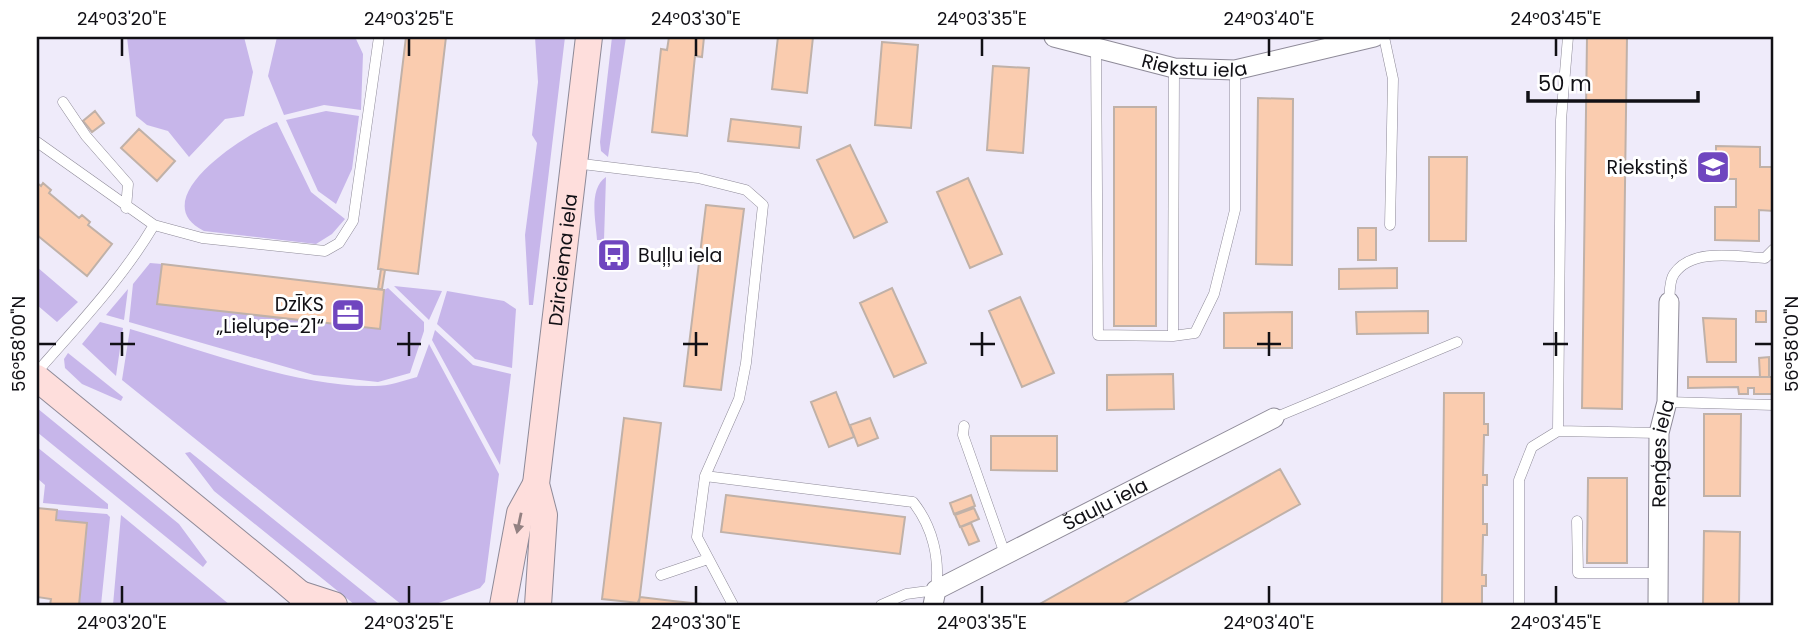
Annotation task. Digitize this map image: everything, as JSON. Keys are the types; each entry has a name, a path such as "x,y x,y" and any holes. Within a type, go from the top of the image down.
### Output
{"street":[{"name":"Dzirciema iela","path":"538,605 544,515 536,484 589,37"},
{"name":"Riekstu iela","path":"1054,37 1174,68 1235,70 1374,37"},
{"name":"Reņģes iela","path":"1658,605 1659,433 1667,402 1669,302"},
{"path":"37,378 303,600 334,605"},
{"name":"Šauļu iela","path":"934,598 1005,554 1274,418"},
{"name":"Dzirciema iela","path":"503,605 520,513 536,484"}],"lane":[{"path":"37,142 153,225 175,233 303,251 325,251 339,243 353,221 379,37"},
{"path":"1384,37 1394,79 1390,225"},
{"path":"1558,432 1561,120 1568,37"},
{"path":"1096,48 1098,335 1173,336 1195,332 1210,302 1235,211 1235,70"},
{"path":"1173,336 1174,68"},
{"path":"63,102 86,136 128,184 126,208"},
{"path":"573,163 698,178 746,190 763,205 755,302 739,399 705,477 697,537 733,605"},
{"path":"37,372 89,313 141,247 153,225"},
{"path":"1669,302 1672,276 1684,264 1701,257 1765,258 1774,249"},
{"path":"1274,418 1457,342"},
{"path":"1667,402 1774,405"},
{"path":"964,426 963,435 1005,554"},
{"path":"1519,605 1518,480 1532,447 1558,432 1659,433"},
{"path":"705,477 913,502 927,520 938,569 934,598"},
{"path":"1577,521 1578,573 1658,573"},
{"path":"661,575 708,559"},
{"name":"Šauļu iela","path":"881,605 906,594 934,598"}],"shaded area":[{"path":"127,37 244,37 253,72 244,116 225,119 189,157 168,131 147,125 136,116"},
{"path":"277,37 356,39 363,54 361,110 324,105 284,115 268,76"},
{"path":"535,37 565,37 533,305 529,305 525,235 537,143 532,135 538,82"},
{"path":"612,37 626,37 608,157 601,151 600,142"},
{"path":"326,111 359,116 352,169 336,204 318,191 286,120"},
{"path":"277,122 311,192 345,219 332,234 316,244 204,231 188,218 185,202 192,186 224,153"},
{"path":"606,177 604,240 597,240 595,197 600,182"},
{"path":"150,263 162,264 158,304 379,329 384,290 388,288 424,322 424,331 410,373 378,382 314,375 129,322 133,284"},
{"path":"37,267 78,302 57,322 37,305"},
{"path":"394,286 442,291 429,320"},
{"path":"128,289 124,320 106,315"},
{"path":"447,291 504,301 516,309 512,368 475,359 437,324"},
{"path":"100,322 123,328 116,376 82,344"},
{"path":"130,329 252,366 346,385 380,386 417,377 429,344 499,474 485,582 480,588 433,605 402,605 122,380"},
{"path":"435,330 473,365 511,374 500,465 432,340"},
{"path":"68,353 123,397 121,401 82,384 65,368 64,359"},
{"path":"37,408 179,524 207,562 203,567 37,432"},
{"path":"37,447 108,504 108,509 43,503 45,485 37,478"},
{"path":"190,452 380,605 355,605 214,491 185,453"},
{"path":"57,510 107,514 110,517 101,605 79,605 87,524 56,520"},
{"path":"121,515 230,605 113,605"}],"building":[{"path":"406,37 446,37 418,274 378,269"},
{"path":"669,37 704,37 702,57 695,56 687,136 652,132 661,49 667,50"},
{"path":"778,37 813,37 807,93 772,89"},
{"path":"1587,37 1627,37 1622,409 1582,408"},
{"path":"882,42 918,45 911,128 875,125"},
{"path":"993,66 1029,68 1023,153 987,150"},
{"path":"1258,98 1293,99 1292,265 1256,264"},
{"path":"1114,107 1156,107 1156,326 1114,326"},
{"path":"95,111 104,123 92,132 83,121"},
{"path":"731,119 801,127 799,148 728,141"},
{"path":"139,129 175,161 157,181 121,148"},
{"path":"850,145 887,222 854,238 817,160"},
{"path":"1716,146 1760,147 1760,167 1774,167 1774,211 1759,210 1759,241 1715,240 1715,207 1736,207 1736,179 1716,179"},
{"path":"1429,157 1467,157 1466,241 1429,241"},
{"path":"968,178 1002,254 970,268 937,192"},
{"path":"37,183 41,186 43,183 51,190 49,193 79,218 82,215 90,222 88,225 112,244 87,276 37,235"},
{"path":"706,205 744,209 721,390 684,386"},
{"path":"1358,228 1376,228 1376,260 1358,260"},
{"path":"622,248 626,248 625,262 620,261"},
{"path":"162,264 384,290 380,329 157,304"},
{"path":"1397,268 1397,288 1339,289 1339,269"},
{"path":"381,269 385,270 382,289 378,289"},
{"path":"892,288 926,363 894,377 860,303"},
{"path":"1020,297 1054,373 1022,387 989,311"},
{"path":"1428,311 1428,333 1357,334 1356,312"},
{"path":"1756,311 1766,311 1766,322 1756,322"},
{"path":"1292,312 1292,348 1224,348 1224,313"},
{"path":"1703,318 1736,319 1736,362 1707,362"},
{"path":"1769,357 1769,377 1760,377 1759,358"},
{"path":"1173,374 1174,409 1107,410 1107,375"},
{"path":"1688,377 1774,377 1774,394 1754,394 1754,388 1748,388 1748,394 1739,394 1738,387 1688,388"},
{"path":"836,392 854,437 829,447 811,402"},
{"path":"1444,393 1484,393 1484,424 1488,424 1488,435 1484,435 1483,475 1487,475 1487,485 1483,485 1483,524 1487,524 1487,535 1483,535 1482,575 1486,575 1486,586 1482,586 1482,605 1442,605"},
{"path":"1704,414 1741,414 1740,496 1704,496"},
{"path":"624,418 661,423 639,603 602,599"},
{"path":"870,418 878,438 858,446 850,425"},
{"path":"991,436 1057,436 1057,471 991,470"},
{"path":"1280,469 1300,504 1121,605 1038,605"},
{"path":"1588,478 1627,478 1627,563 1587,563"},
{"path":"726,495 905,517 900,554 721,532"},
{"path":"971,495 975,506 954,514 950,503"},
{"path":"37,508 57,510 56,520 87,523 79,605 50,605 51,599 37,597"},
{"path":"974,508 979,519 960,527 955,515"},
{"path":"971,523 979,541 969,545 961,527"},
{"path":"1704,531 1740,532 1739,605 1703,605"},
{"path":"640,597 673,601 712,605 637,605"}],"place":[{"name":"Riekstiņš","path":"1713,167"},
{"name":"Buļļu iela","path":"614,255"},
{"name":"DzĪKS „Lielupe-21“","path":"348,315"}]}
